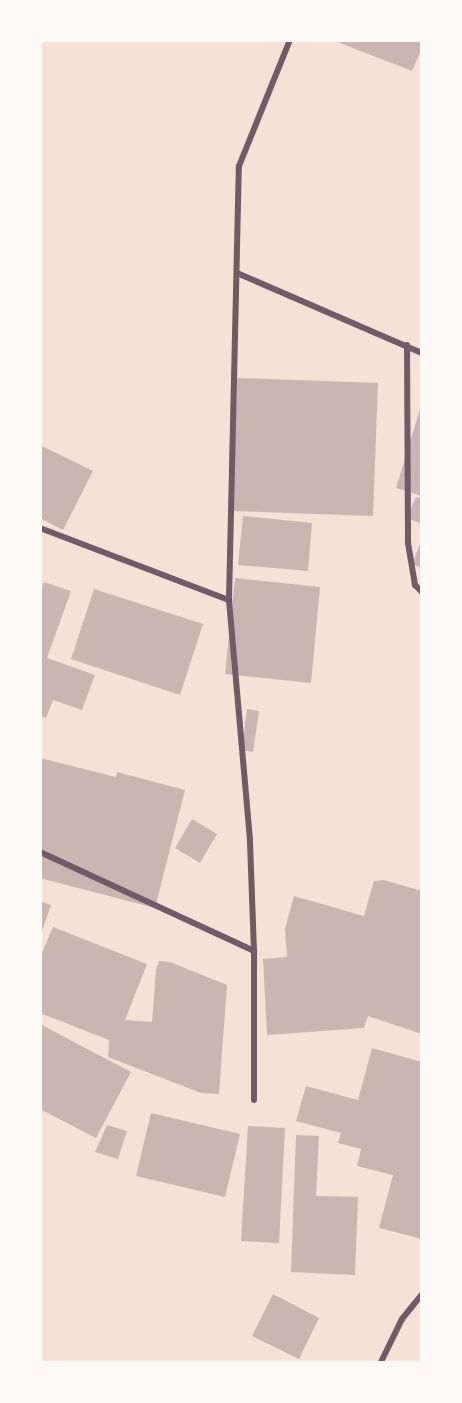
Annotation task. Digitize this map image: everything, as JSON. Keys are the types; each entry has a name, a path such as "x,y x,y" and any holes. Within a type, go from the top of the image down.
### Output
{"street":[{"path":"254,1100 254,951 250,840 229,600 239,166 290,40"},
{"path":"237,273 422,353"},
{"path":"407,345 408,543 415,585 422,592"},
{"path":"40,528 229,600"},
{"path":"40,852 254,951"},
{"path":"381,1362 402,1319 422,1294"}],"building":[{"path":"422,40 422,48 412,71 335,41"},
{"path":"237,378 378,383 373,516 232,511"},
{"path":"422,406 422,496 396,488"},
{"path":"40,445 93,471 63,530 40,518"},
{"path":"416,497 422,499 422,524 407,518"},
{"path":"243,516 312,523 308,571 238,565"},
{"path":"422,542 422,568 412,564"},
{"path":"235,578 320,587 311,683 225,674"},
{"path":"44,582 71,591 47,658 95,675 82,710 53,700 46,718 40,716 40,592"},
{"path":"94,589 203,624 180,695 71,659"},
{"path":"247,709 259,711 253,752 242,750"},
{"path":"40,758 116,777 117,772 185,790 155,908 40,878"},
{"path":"192,819 217,834 200,863 175,848"},
{"path":"384,880 422,891 422,1034 368,1016 364,1028 267,1035 263,959 287,957 285,929 294,896 364,916 374,881"},
{"path":"40,901 51,905 41,934 40,934"},
{"path":"53,927 147,964 125,1020 152,1022 156,970 159,961 170,962 227,985 219,1094 201,1093 108,1057 109,1040 40,1013 40,958"},
{"path":"40,1024 131,1072 96,1138 40,1109"},
{"path":"372,1048 422,1062 422,1239 379,1228 393,1175 357,1166 361,1149 338,1143 341,1133 296,1121 306,1086 358,1100"},
{"path":"151,1113 240,1134 225,1197 136,1176"},
{"path":"107,1125 127,1131 118,1159 95,1152"},
{"path":"248,1126 285,1128 279,1243 241,1241"},
{"path":"296,1135 319,1136 316,1196 358,1197 355,1275 291,1272"},
{"path":"273,1294 319,1318 299,1359 252,1336"}]}
